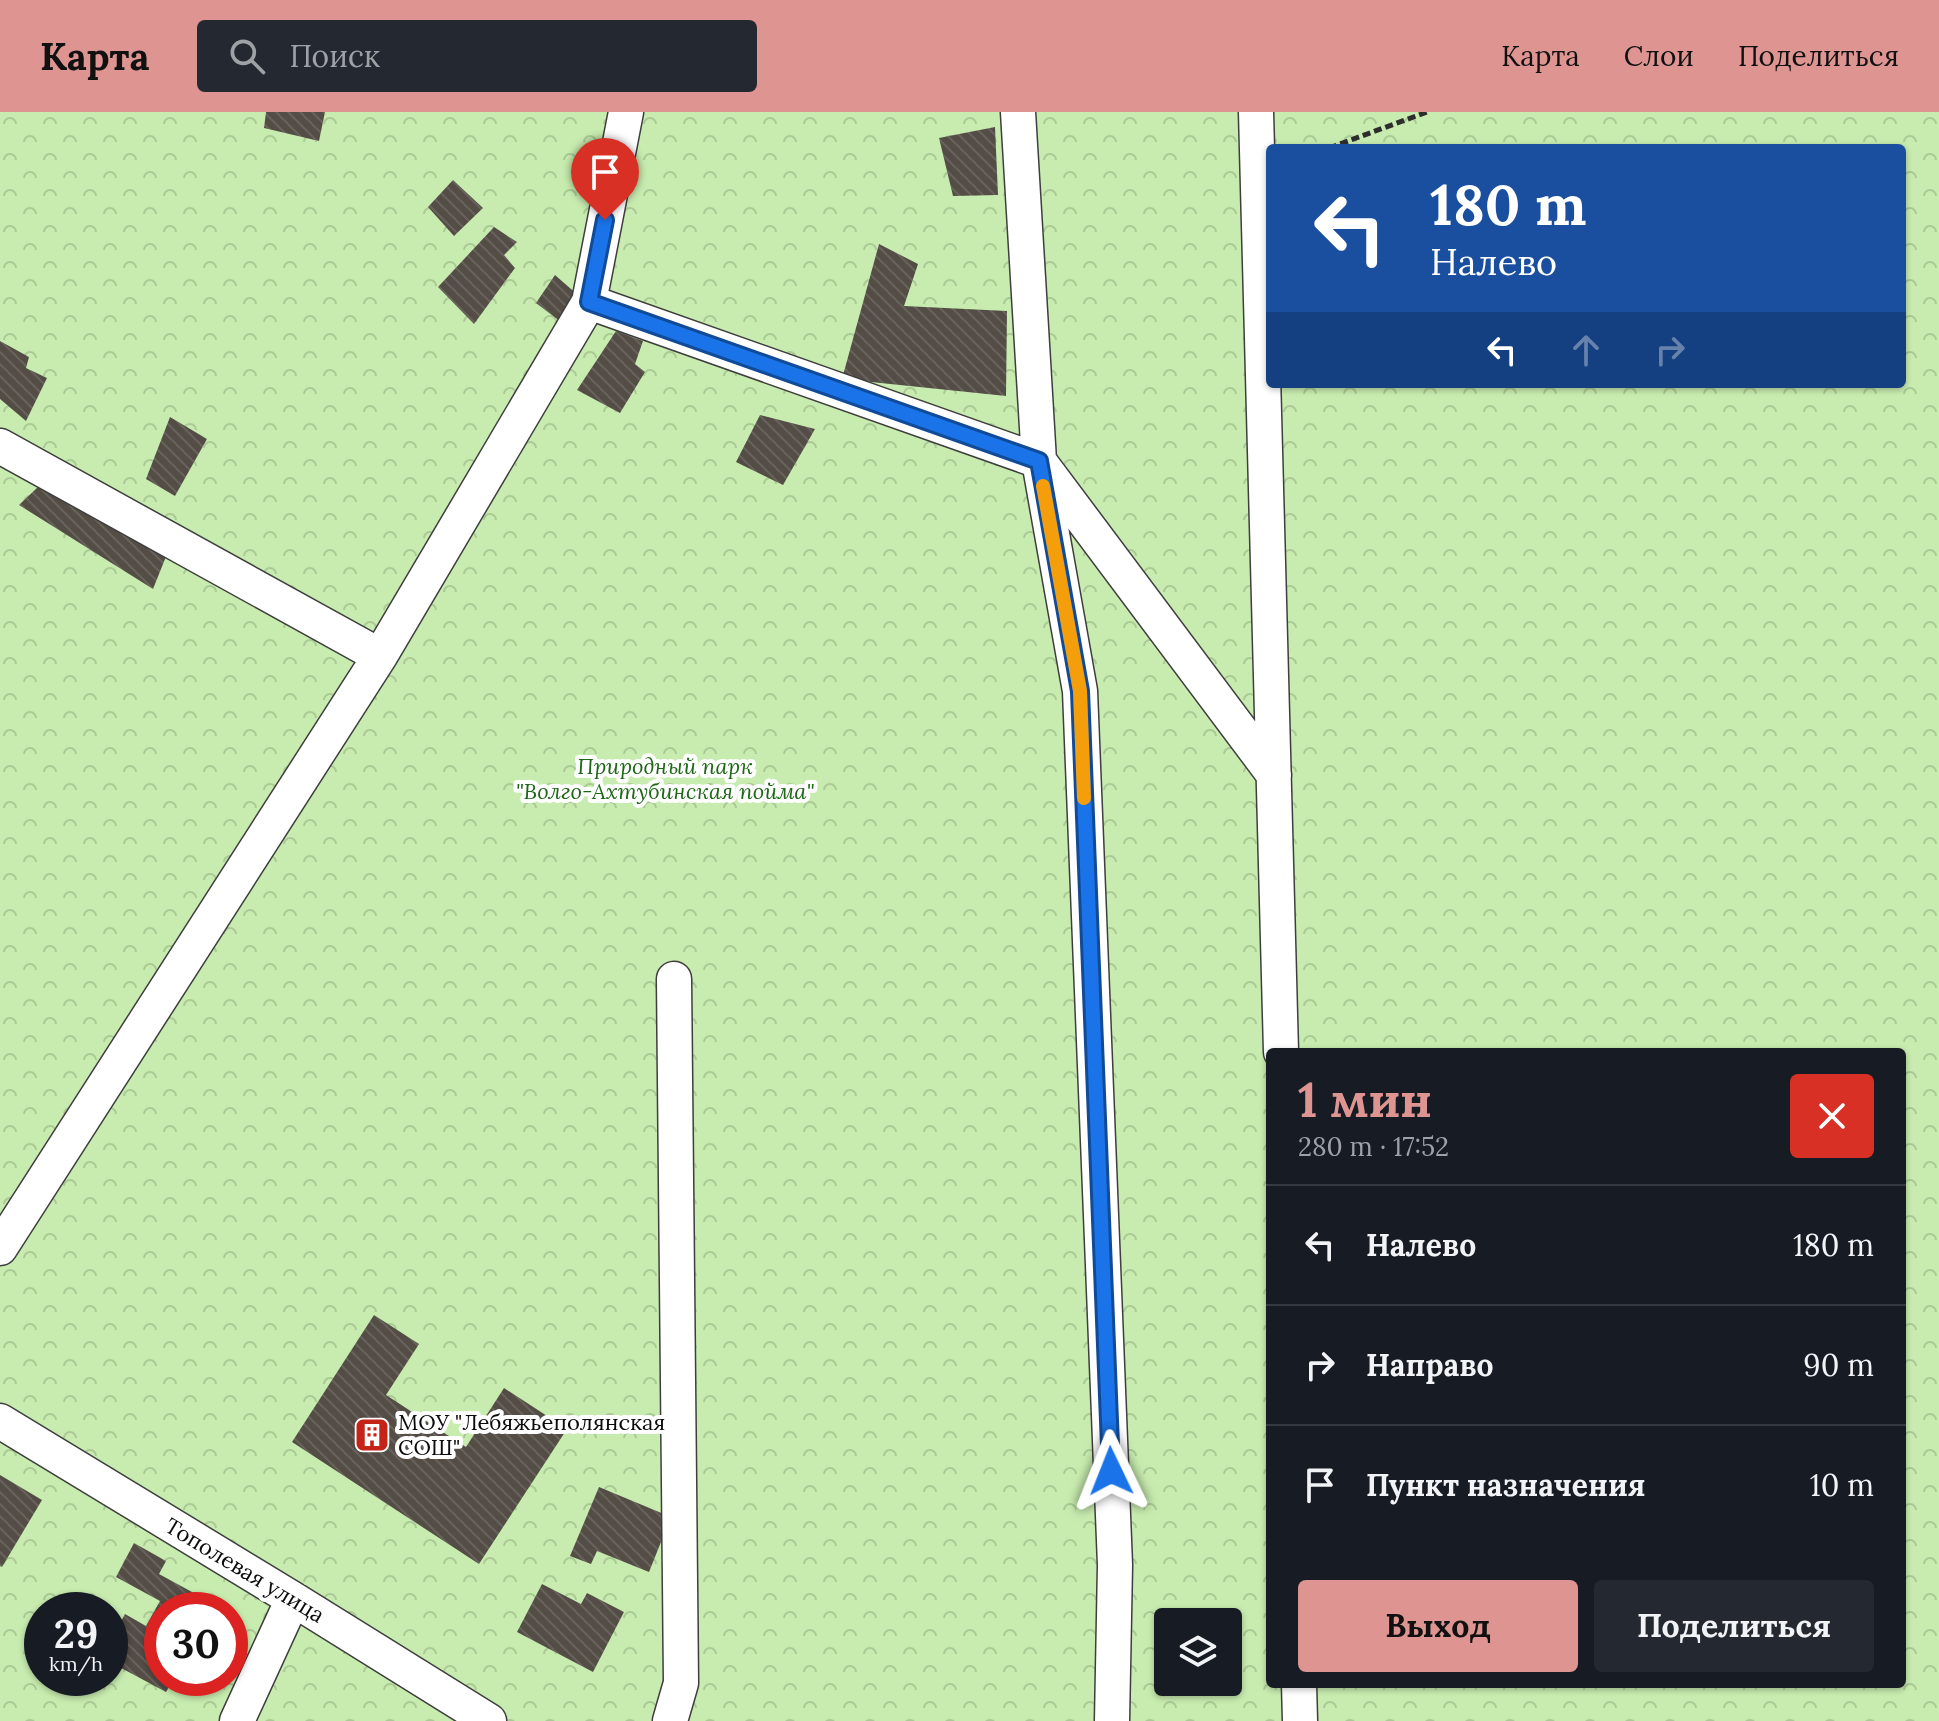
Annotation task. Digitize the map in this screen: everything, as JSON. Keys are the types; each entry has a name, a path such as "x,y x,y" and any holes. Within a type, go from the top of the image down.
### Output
{"street":[{"path":"0,1248 380,656 589,302 626,112"},
{"path":"1018,112 1039,461 1080,691 1115,1565 1112,1721"},
{"path":"1256,112 1281,1048"},
{"path":"589,302 1039,461 1274,775"},
{"path":"0,446 380,656"},
{"path":"670,1721 681,1683 674,979"},
{"name":"Тополевая улица","path":"0,1421 489,1721"},
{"path":"237,1721 293,1599"},
{"path":"1299,1688 1300,1721"}],"path":[{"path":"1340,144 1427,112"}],"green space":[{"name":"Природный парк \"Волго-Ахтубинская пойма\"","path":"0,112 1939,112 1939,1721 0,1721"}],"building":[{"path":"266,112 325,112 319,141 264,128"},
{"path":"995,127 998,195 953,196 939,138"},
{"path":"453,180 483,208 454,236 428,207"},
{"path":"494,227 517,242 504,255 515,268 474,324 438,287"},
{"path":"879,244 918,264 904,306 1007,311 1006,396 842,379"},
{"path":"555,275 579,296 561,322 536,303"},
{"path":"616,331 643,341 635,364 645,372 620,413 577,390"},
{"path":"0,341 29,357 26,368 47,378 26,421 0,399"},
{"path":"760,415 815,429 783,485 736,462"},
{"path":"170,417 207,439 175,496 146,479"},
{"path":"38,487 167,554 153,589 19,505"},
{"name":"МОУ \"Лебяжьеполянская СОШ\"","path":"374,1315 419,1344 386,1395 466,1447 504,1388 567,1429 479,1564 292,1442"},
{"path":"0,1475 42,1500 2,1567 0,1566"},
{"path":"599,1487 671,1517 649,1572 597,1551 591,1564 570,1556"},
{"path":"134,1543 166,1561 159,1574 192,1592 144,1592 116,1577"},
{"path":"542,1584 581,1604 587,1593 624,1612 593,1672 517,1632"},
{"path":"128,1616 144,1625 144,1680 128,1672"}],"slow traffic":[{"path":"1043,486 1080,691 1084,798"}],"place":[{"name":"МОУ \"Лебяжьеполянская СОШ\"","path":"372,1435"}],"route":[{"path":"605,220 589,302 1039,461 1080,691 1111,1471"}]}
